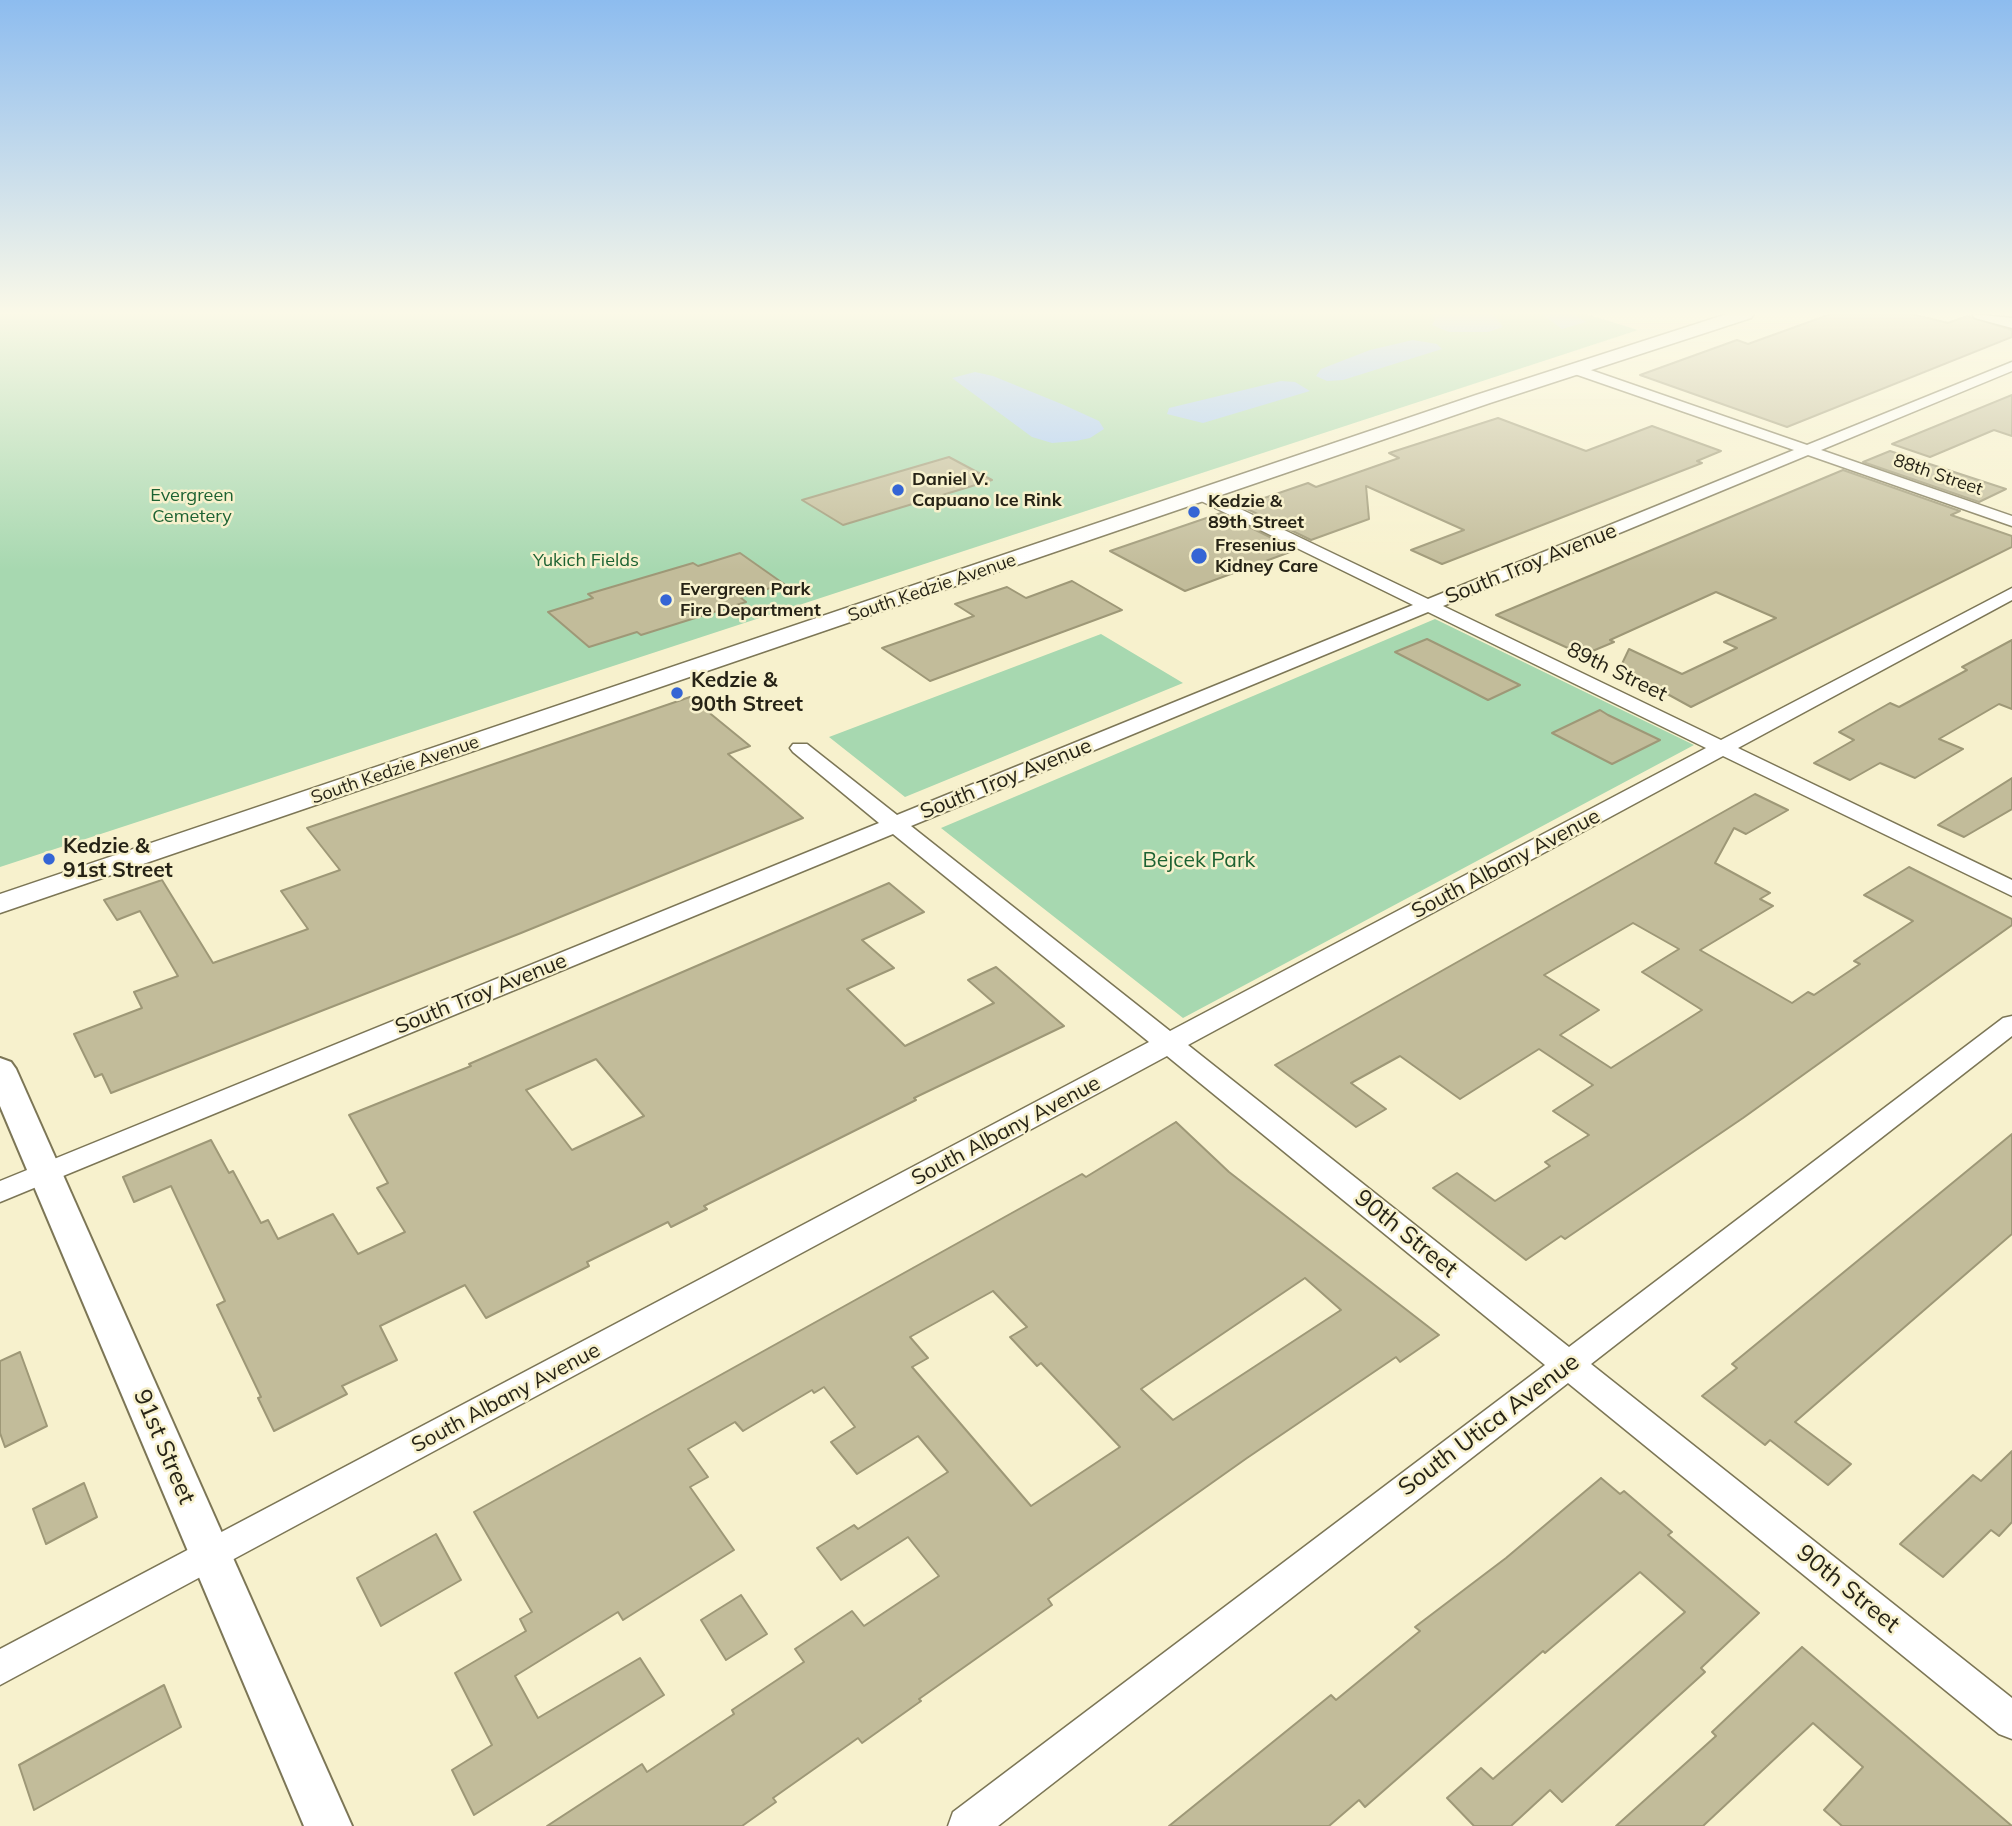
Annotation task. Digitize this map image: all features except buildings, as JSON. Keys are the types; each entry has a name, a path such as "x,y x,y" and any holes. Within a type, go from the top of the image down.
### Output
{"main road":[{"name":"South Kedzie Avenue","path":"0,904 1486,399"}],"street":[{"name":"88th Street","path":"1661,399 2012,521"},
{"name":"South Troy Avenue","path":"0,1192 1931,399"},
{"name":"89th Street","path":"1202,496 2012,890"},
{"name":"South Albany Avenue","path":"0,1668 2012,593"},
{"name":"90th Street","path":"800,748 2012,1721"},
{"name":"South Utica Avenue","path":"967,1826 2012,1024"},
{"name":"91st Street","path":"0,1069 328,1826"}],"green space":[{"path":"0,399 1427,399 0,867"},
{"name":"Bejcek Park","path":"1435,619 1694,745 1183,1018 941,828"},
{"path":"1101,634 1183,683 905,797 829,737"}],"water":[{"path":"981,399 1050,399 1099,421 1104,429 1090,438 1076,441 1052,443 1032,437"},
{"path":"1205,399 1283,399 1203,423 1167,414 1169,408"}],"place":[{"name":"Daniel V. Capuano Ice Rink","path":"898,490"},
{"name":"Kedzie & 89th Street","path":"1194,512"},
{"name":"Fresenius Kidney Care","path":"1199,556"},
{"name":"Evergreen Park Fire Department","path":"666,600"},
{"name":"Kedzie & 90th Street","path":"677,693"},
{"name":"Kedzie & 91st Street","path":"49,859"}],"park label":[{"name":"Evergreen Cemetery","path":"192,506"},
{"name":"Yukich Fields","path":"586,561"}]}
